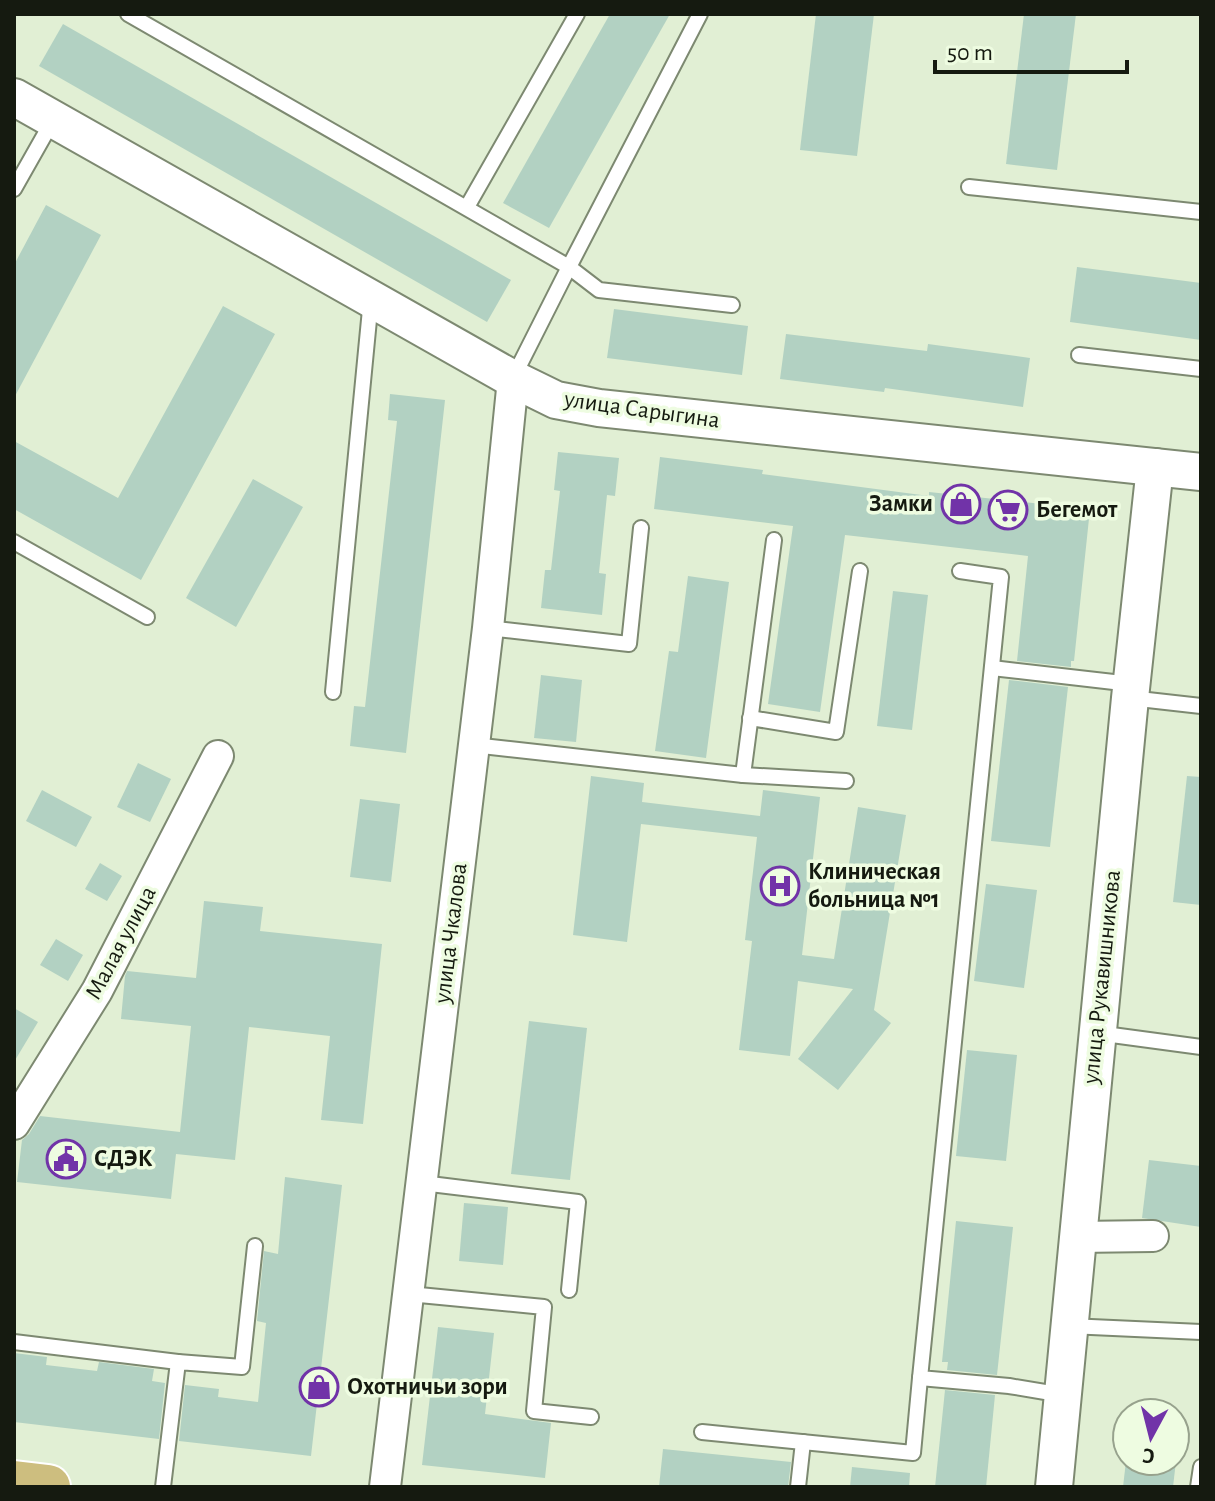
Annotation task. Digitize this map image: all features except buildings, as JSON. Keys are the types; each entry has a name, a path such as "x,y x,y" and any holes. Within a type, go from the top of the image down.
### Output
{"main road":[{"path":"14,1483 48,1487"}],"street":[{"name":"улица Сарыгина","path":"14,97 513,379 556,400 599,408 1201,472"},
{"name":"улица Чкалова","path":"385,1487 488,628 513,379"},
{"name":"улица Рукавишникова","path":"1054,1487 1096,1033 1155,467"},
{"name":"Малая улица","path":"14,1124 97,991 218,756"},
{"path":"1077,1237 1153,1236"}],"lane":[{"path":"128,14 467,207 569,267 599,290 732,305"},
{"path":"467,207 577,14"},
{"path":"513,379 700,14"},
{"path":"14,189 53,119"},
{"path":"969,187 1201,212"},
{"path":"333,692 371,299"},
{"path":"1079,355 1201,369"},
{"path":"488,628 629,644 641,528"},
{"path":"743,775 774,540"},
{"path":"14,542 147,617"},
{"path":"750,718 836,732 860,571"},
{"path":"702,1432 913,1453 1001,577 960,571"},
{"path":"992,668 1201,706"},
{"path":"473,745 743,775 846,781"},
{"path":"1096,1033 1201,1047"},
{"path":"422,1183 578,1202 569,1290"},
{"path":"14,1342 242,1367 255,1246"},
{"path":"409,1294 544,1307 534,1411 591,1417"},
{"path":"1069,1326 1201,1332"},
{"path":"163,1487 178,1362"},
{"path":"920,1378 1009,1386 1063,1395"},
{"path":"798,1487 803,1442"},
{"path":"1198,1487 1201,1467"}],"place":[{"name":"Замки","path":"961,504"},
{"name":"Бегемот","path":"1008,510"},
{"name":"Клиническая больница №1","path":"780,886"},
{"name":"СДЭК","path":"66,1159"},
{"name":"Охотничьи зори","path":"319,1387"}]}
